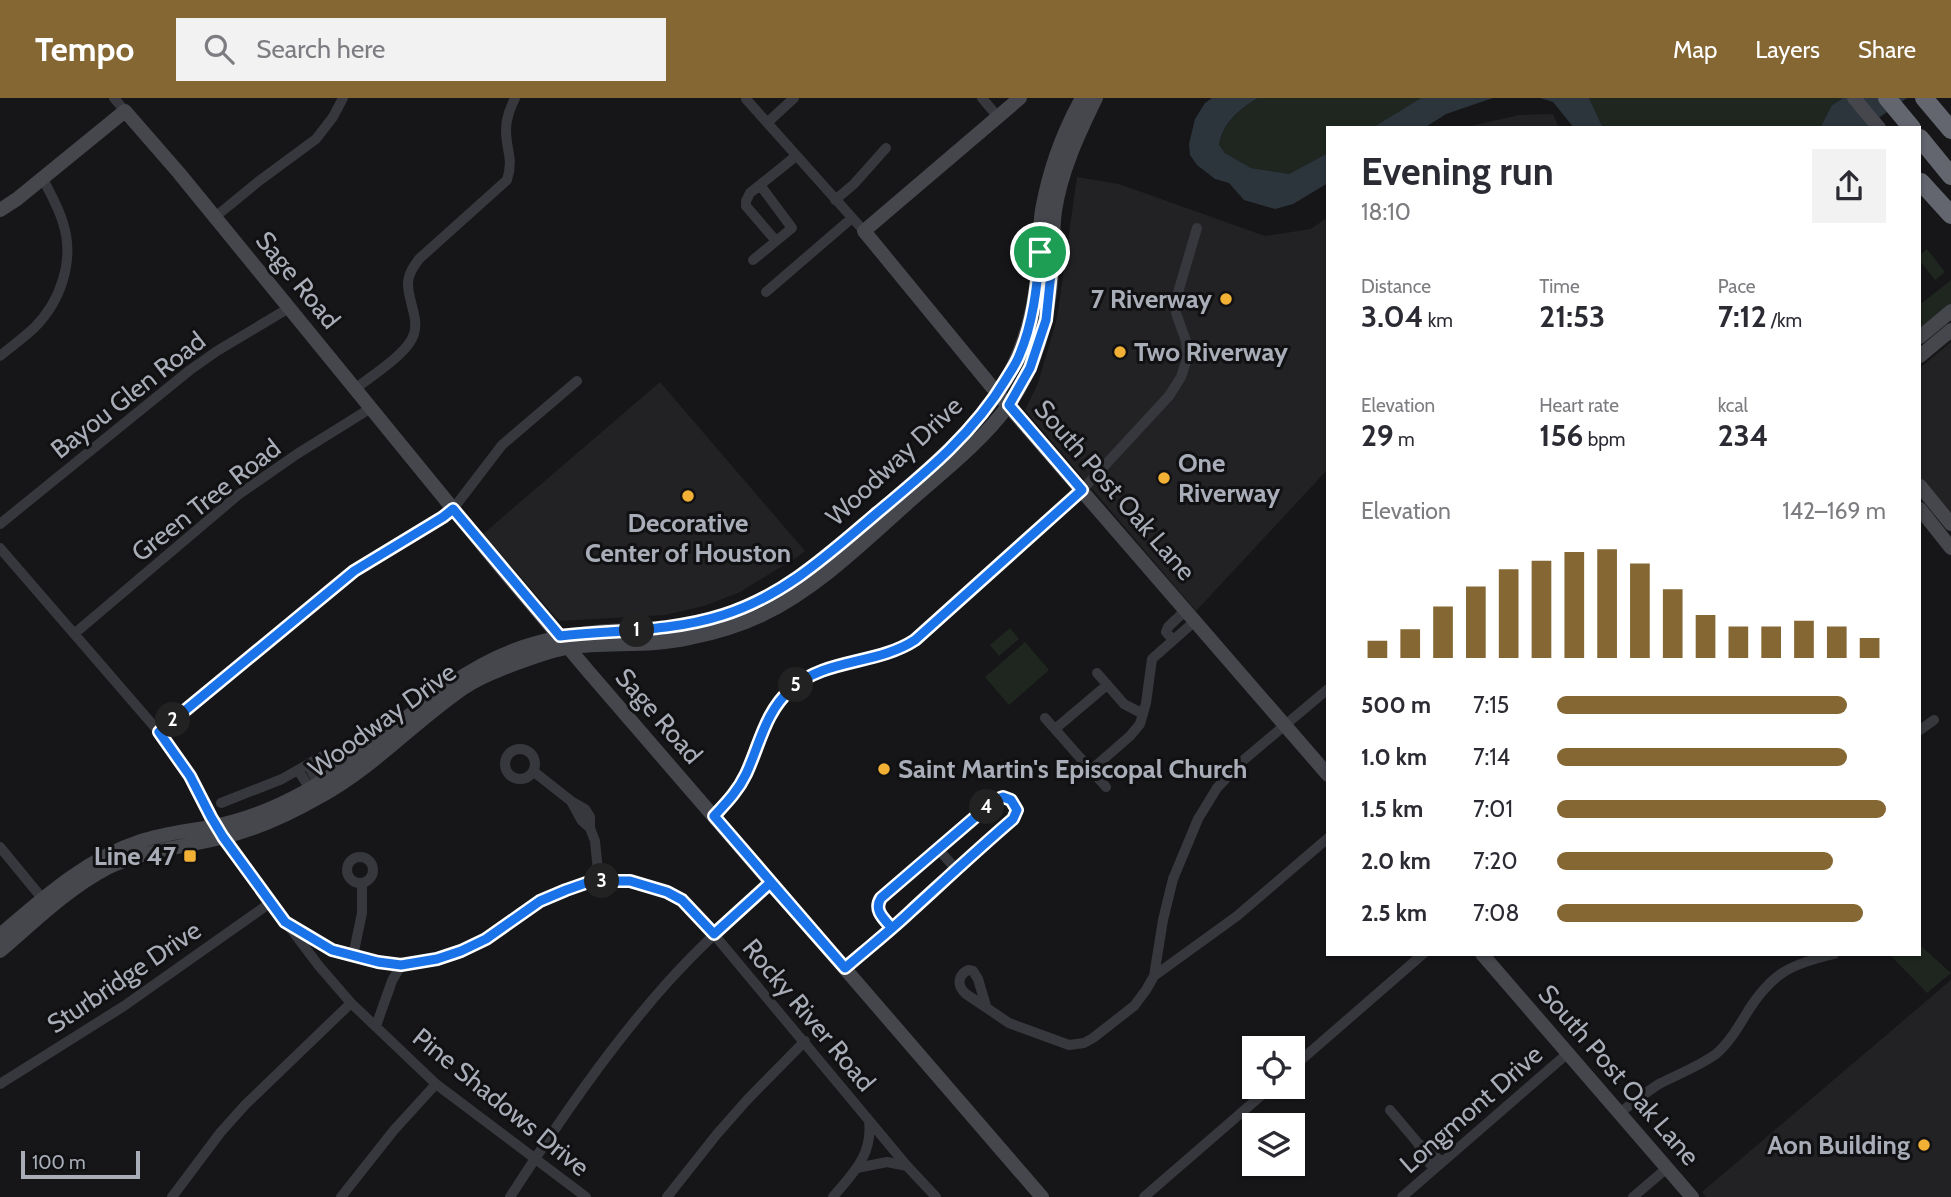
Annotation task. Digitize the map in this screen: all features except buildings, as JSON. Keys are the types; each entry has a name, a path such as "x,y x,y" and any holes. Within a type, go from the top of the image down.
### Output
{"highway":[{"path":"1887,98 1910,126"},
{"path":"1924,98 1951,131"},
{"path":"1921,139 1951,176"},
{"path":"1921,181 1951,215"}],"main road":[{"path":"864,231 1020,98"},
{"name":"Woodway Drive","path":"565,642 596,646 686,639 728,628 763,614 981,438 1009,405 1030,368 1046,320 1046,253 1042,210 1061,160 1070,120 1082,98"},
{"name":"Woodway Drive","path":"1061,160 1096,98"},
{"path":"1854,98 1877,126"},
{"path":"0,210 43,179 125,111"},
{"name":"Sage Road","path":"125,111 588,671 1042,1197"},
{"path":"1921,181 1951,221"},
{"name":"South Post Oak Lane","path":"864,231 998,393 1326,773"},
{"name":"Woodway Drive","path":"910,493 969,430 998,393 1019,357 1032,317 1046,253"},
{"path":"1921,336 1951,311"},
{"path":"1921,352 1951,330"},
{"path":"981,438 997,431 1009,421 1020,418"},
{"path":"1921,491 1951,524"},
{"path":"1921,510 1951,548"},
{"name":"Woodway Drive","path":"0,935 47,903 109,868 220,832 274,820 318,791 359,757 401,731 495,657 515,650 687,625 725,615 811,577"},
{"path":"588,671 590,655 596,646"},
{"name":"Woodway Drive","path":"0,951 78,873 105,856 168,834 220,832"},
{"name":"South Post Oak Lane","path":"1488,956 1692,1197"}],"street":[{"name":"Sage Road","path":"114,98 125,111"},
{"path":"215,217 316,139 343,98"},
{"path":"355,389 410,343 415,331 415,319 408,283 411,271 419,259 507,180 512,167 506,132 509,112 515,98"},
{"path":"768,122 794,98"},
{"path":"982,98 998,117"},
{"path":"746,99 864,231"},
{"path":"835,200 854,184 886,148"},
{"path":"776,241 746,206 747,197 796,156"},
{"path":"0,356 34,328 50,308 67,267 68,247 63,220 43,179"},
{"path":"753,260 792,228 760,185"},
{"path":"766,292 852,219"},
{"path":"714,816 735,794 746,774 765,725 789,690 816,673 882,656 915,640 1082,490 1169,396 1181,377 1187,359 1186,341 1176,313 1177,296 1197,228"},
{"name":"Bayou Glen Road","path":"0,524 190,370 289,308"},
{"path":"159,732 354,571 453,509 502,445 577,381"},
{"name":"Green Tree Road","path":"74,634 238,495 371,408"},
{"name":"Pine Shadows Drive","path":"0,548 159,732 190,776 220,832 270,903 351,1003 436,1084 586,1197"},
{"path":"1091,770 1140,724 1152,659 1173,640 1166,632 1168,627 1191,616"},
{"path":"1097,673 1124,704 1143,714"},
{"path":"1055,729 1107,685"},
{"path":"986,1006 1014,1026 1063,1044 1079,1045 1093,1038 1129,1009 1142,996 1154,976 1169,894 1181,858 1203,810 1230,772 1326,691"},
{"path":"1045,718 1106,788"},
{"path":"1921,729 1934,720"},
{"path":"221,803 262,788 326,754"},
{"path":"303,768 316,779 318,791"},
{"path":"533,771 571,801 585,808 590,817 590,828 595,841 598,881"},
{"path":"845,968 892,928 955,868 1013,819 1017,810 1013,802 1006,797 995,800 879,900 878,910 892,928"},
{"path":"1154,976 1228,923 1326,840"},
{"path":"0,846 47,903"},
{"path":"938,849 955,868"},
{"name":"Rocky River Road","path":"285,922 332,950 401,965 437,959 461,951 486,939 540,901 586,883 630,881 667,892 682,900 714,934 907,1166 936,1197"},
{"path":"353,956 362,913 362,883"},
{"path":"510,1197 617,1042 668,982 714,934 770,883"},
{"name":"Sturbridge Drive","path":"0,1084 124,1006 270,903"},
{"path":"1305,1057 1421,956"},
{"path":"1620,1113 1659,1084 1702,1064 1719,1052 1737,1030 1754,1002 1781,972 1826,956"},
{"path":"376,1026 392,981 401,965"},
{"path":"172,1197 220,1133 245,1105 351,1003"},
{"path":"667,1197 747,1100 805,1041"},
{"name":"Longmont Drive","path":"1402,1197 1568,1053"},
{"path":"341,1197 394,1130 436,1084"},
{"path":"1144,1197 1256,1099"},
{"path":"1390,1110 1438,1165"},
{"path":"833,1197 858,1168 865,1155 871,1135 869,1120"},
{"path":"858,1168 887,1162 907,1166"},
{"path":"1633,1197 1667,1168"}],"shaded area":[{"path":"1212,98 1258,98 1228,123 1219,145 1225,153 1251,168 1289,174 1326,154 1326,184 1293,204 1275,209 1244,200 1229,183 1215,179 1197,165 1190,155 1189,144 1195,119 1205,103"},
{"path":"1258,98 1421,98 1375,126 1326,126 1326,154 1289,174 1251,168 1225,153 1219,145 1233,117"},
{"path":"1421,98 1493,98 1446,114 1427,126 1375,126"},
{"path":"1540,98 1589,98 1602,126 1572,126 1553,102"},
{"path":"1589,98 1843,98 1832,105 1821,126 1602,126"},
{"path":"1843,98 1907,98 1867,126 1821,126 1832,105"},
{"path":"1553,114 1558,126 1471,126 1519,115"},
{"path":"1077,177 1119,184 1265,236 1311,229 1326,218 1326,471 1196,611 1025,410 1038,383 1057,318"},
{"path":"1927,249 1945,272 1935,280 1921,262 1921,254"},
{"path":"1951,280 1951,306 1921,331 1922,303"},
{"path":"1951,342 1951,518 1921,480 1921,367"},
{"path":"660,382 805,551 738,593 704,606 665,615 559,621 483,534"},
{"path":"1010,628 1019,639 999,656 990,645"},
{"path":"1025,642 1049,670 1009,705 985,677"},
{"path":"1921,946 1951,973 1927,993 1891,956 1921,956"},
{"path":"1951,980 1951,1197 1706,1197 1702,1192"}],"place":[{"name":"7 Riverway","path":"1226,299"},
{"name":"Two Riverway","path":"1120,352"},
{"name":"One Riverway","path":"1164,478"},
{"name":"Decorative Center of Houston","path":"688,496"},
{"name":"Saint Martin's Episcopal Church","path":"884,769"},
{"name":"Line 47","path":"190,856"},
{"name":"Aon Building","path":"1924,1145"}],"route":[{"path":"1040,252 1032,317 1019,357 978,421 912,483 813,568 758,601 725,615 687,625 560,636 453,509 354,571 159,732 190,776 223,837 285,922 332,950 401,965 437,959 461,951 486,939 540,901 566,890 598,881 630,881 654,887 682,900 714,934 770,883 845,968 892,928 955,868 1013,819 1017,810 1009,798 1000,797 995,800 881,898 878,910 892,928 859,956 845,968 714,816 735,794 746,774 765,725 789,690 816,673 882,656 915,640 1082,490 1009,405 1030,368 1046,320 1053,254 1040,252"}]}
